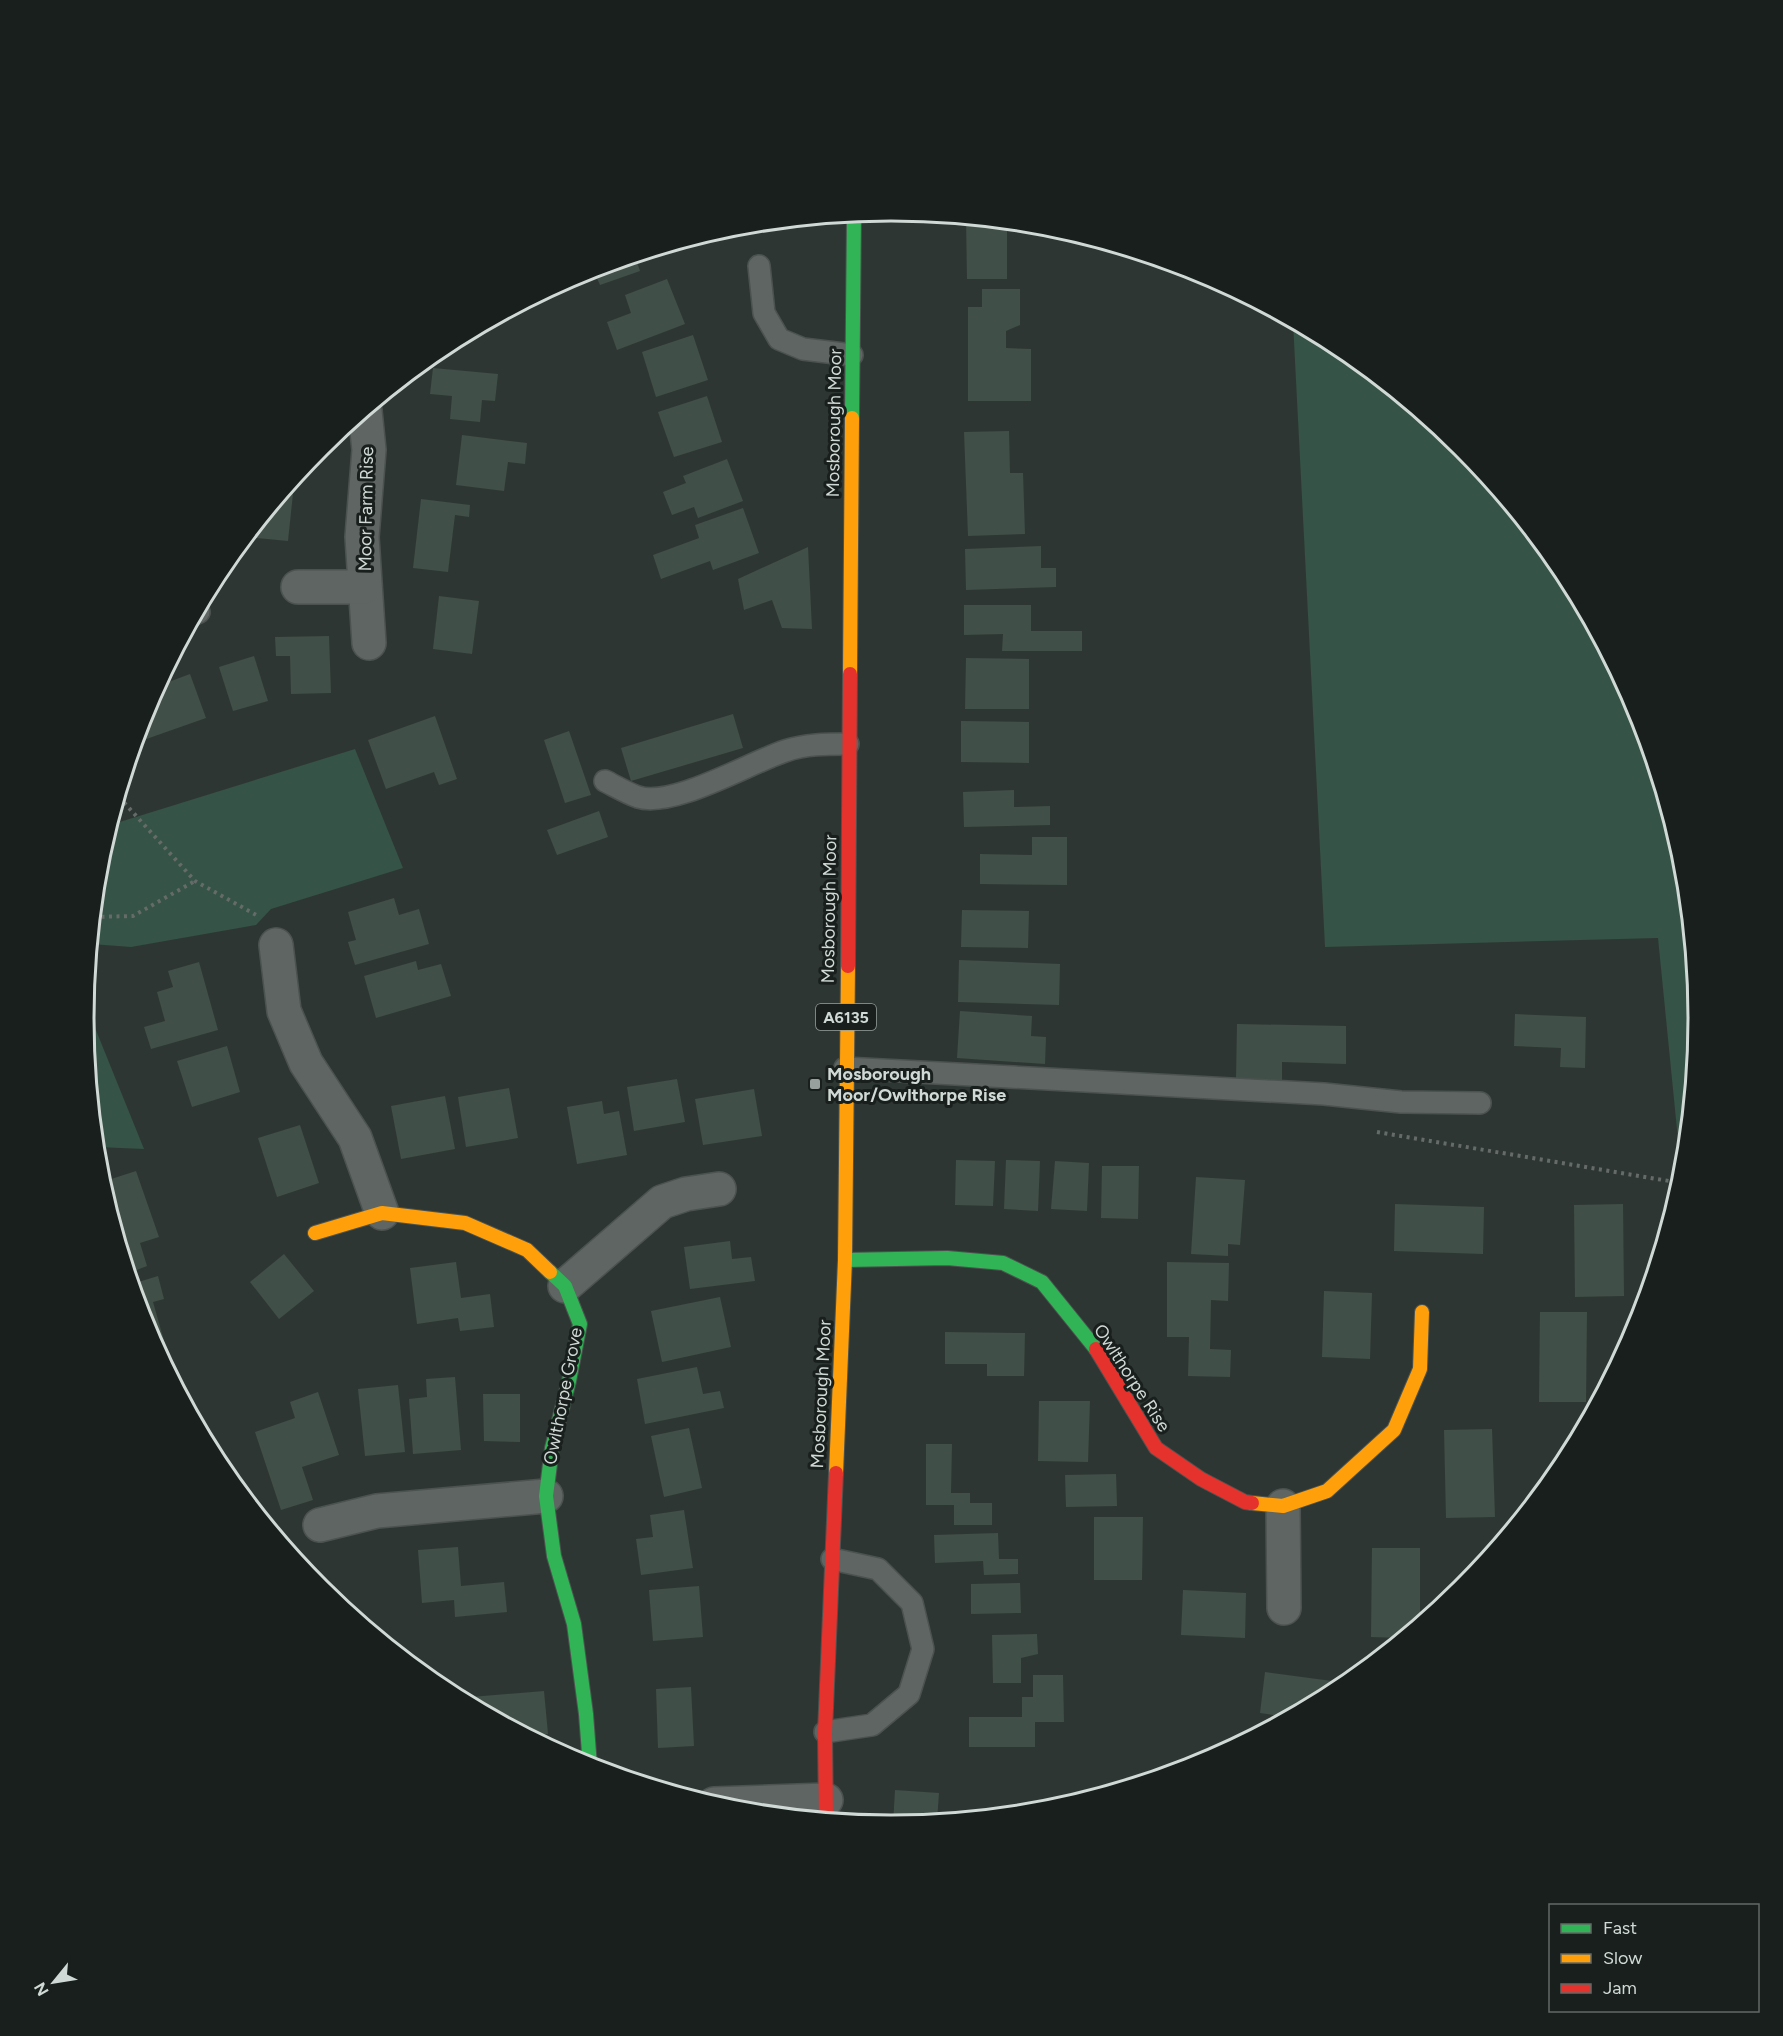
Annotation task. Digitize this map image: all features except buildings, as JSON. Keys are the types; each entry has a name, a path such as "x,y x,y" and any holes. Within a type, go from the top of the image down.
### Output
{"main road":[{"name":"Mosborough Moor","path":"826,1809 825,1732 845,1260 854,222"},
{"name":"Owlthorpe Grove","path":"315,1233 382,1213 465,1223 527,1250 565,1286 580,1324 569,1381 552,1448 546,1496 554,1556 574,1624 589,1755"},
{"name":"Owlthorpe Rise","path":"845,1260 946,1258 1003,1263 1042,1282 1097,1352 1156,1448 1202,1479 1245,1503 1283,1506 1327,1491 1394,1430 1420,1369 1422,1312"}],"street":[{"name":"Moor Farm Rise","path":"366,419 369,450 362,537 369,643"},
{"path":"298,587 364,587"},
{"path":"276,945 284,1011 306,1063 355,1138 382,1213"},
{"path":"565,1286 662,1202 686,1194 719,1189"},
{"path":"320,1525 377,1511 546,1496"},
{"path":"1283,1506 1284,1608"},
{"path":"780,1807 826,1809"}],"lane":[{"path":"759,266 764,313 779,339 803,349 852,355"},
{"path":"605,781 639,798 666,797 700,787 785,750 813,744 848,744"},
{"path":"845,1068 1324,1094 1401,1102 1480,1103"},
{"path":"825,1732 872,1725 909,1694 923,1649 912,1603 878,1569 832,1558"}],"path":[{"path":"125,803 195,880 258,915 276,945"},
{"path":"101,917 133,916 195,880"}],"green space":[{"path":"1293,330 1334,355 1377,386 1455,454 1524,533 1582,620 1606,665 1628,713 1646,762 1661,812 1682,914 1687,966 1688,1018 1687,1070 1678,1143 1658,938 1325,947"},
{"path":"355,749 403,868 271,909 256,925 131,947 98,945 101,914 120,822"},
{"path":"94,1026 144,1149 105,1147 96,1070"}],"traffic: fast":[{"path":"852,418 854,222"},
{"path":"845,1260 947,1258 1003,1263 1042,1282 1096,1349"},
{"path":"550,1272 565,1286 580,1324 569,1381 552,1448 546,1496 554,1556 574,1624 589,1755"}],"traffic: slow":[{"path":"850,674 852,418"},
{"path":"836,1473 845,1260 848,966"},
{"path":"315,1233 382,1213 465,1223 527,1250 550,1272"},
{"path":"1252,1503 1283,1506 1327,1491 1394,1430 1420,1369 1422,1312"}],"traffic: jam":[{"path":"848,966 850,674"},
{"path":"1096,1349 1156,1448 1201,1479 1245,1502 1252,1503"},
{"path":"826,1812 825,1732 836,1473"}],"place":[{"name":"Mosborough Moor/Owlthorpe Rise","path":"815,1084"}]}
